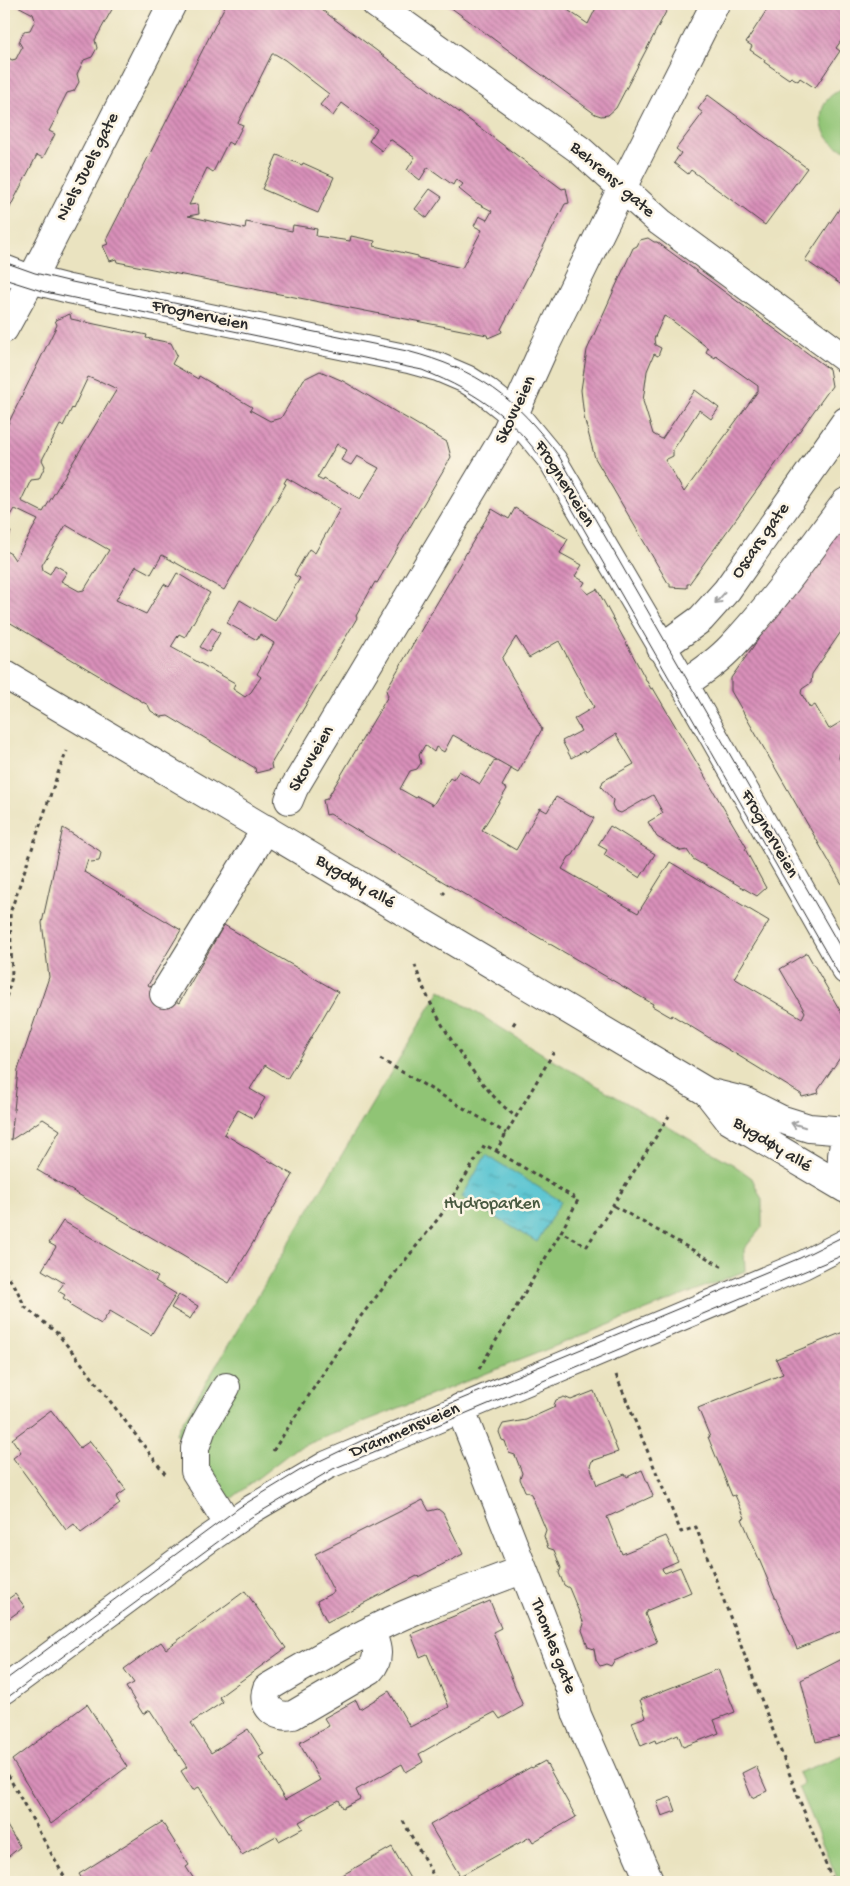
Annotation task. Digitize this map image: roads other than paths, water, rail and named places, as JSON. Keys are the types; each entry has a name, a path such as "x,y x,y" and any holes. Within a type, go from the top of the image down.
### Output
{"street":[{"name":"Niels Juels gate","path":"4,329 172,4"},
{"name":"Behrens’ gate","path":"376,4 580,150 660,222 846,360"},
{"name":"Skovveien","path":"291,794 490,464 622,188 715,4"},
{"name":"Frognerveien","path":"4,269 30,279 69,289 409,359 438,367 466,379 485,391 515,415 553,461 661,648 684,684 846,970"},
{"name":"Oscars gate","path":"661,648 701,618 727,590 846,421"},
{"path":"684,684 712,664 758,618 846,502"},
{"name":"Bygdøy allé","path":"4,674 707,1092 744,1101 780,1119 808,1128 846,1131"},
{"path":"164,994 266,829"},
{"name":"Bygdøy allé","path":"707,1092 729,1120 846,1187"},
{"path":"846,1139 842,1160 846,1187"},
{"name":"Drammensveien","path":"4,1690 229,1525 288,1487 327,1465 803,1266 846,1243"},
{"path":"226,1387 202,1428 196,1448 195,1471 229,1525"},
{"name":"Thomles gate","path":"460,1408 570,1689 577,1715 650,1882"},
{"path":"371,1630 423,1607 523,1569"}],"water":[{"path":"486,1155 561,1201 537,1242 462,1197"}],"tram line":[{"path":"4,262 35,273 72,282 407,351 455,367 493,388 511,402 527,417 559,456 846,957"},
{"path":"4,279 45,292 422,370 463,389 481,400 513,425 527,440 554,477 846,987"},
{"path":"4,1681 240,1507 299,1471 363,1440 800,1258 846,1235"},
{"path":"4,1700 250,1518 333,1469 846,1254"}],"park label":[{"name":"Hydroparken","path":"492,1204"}]}
